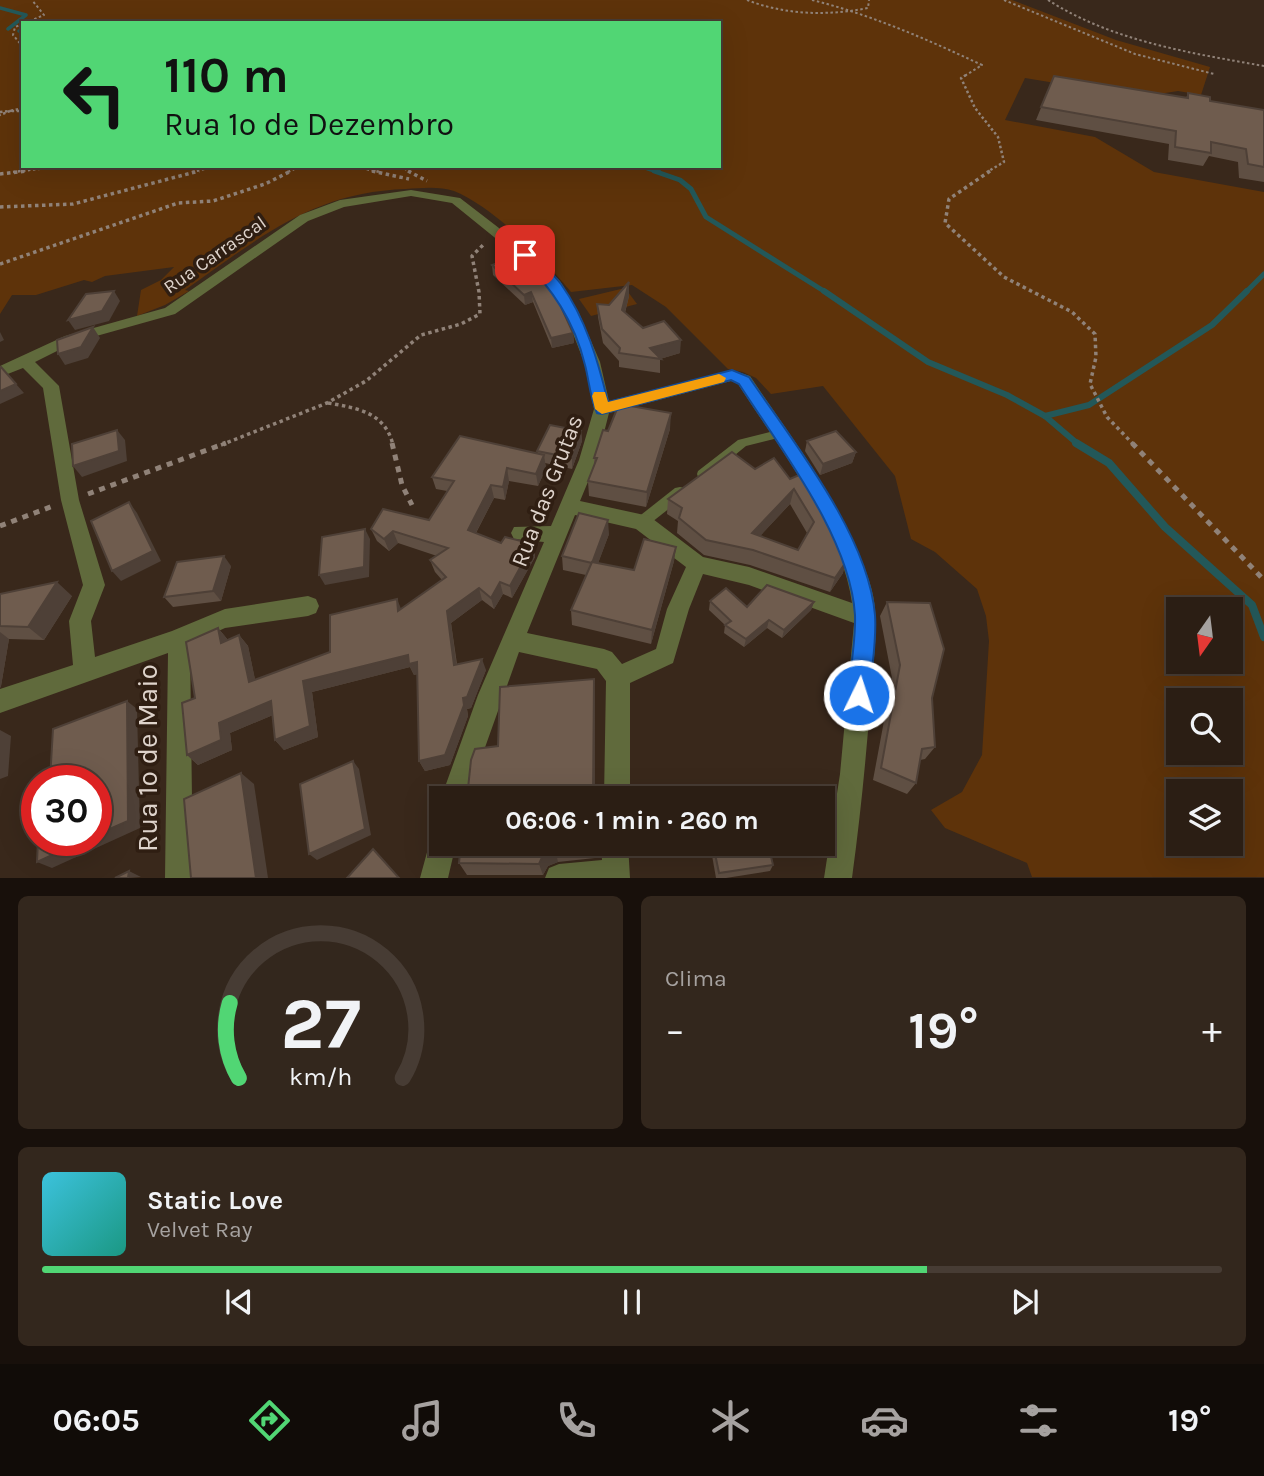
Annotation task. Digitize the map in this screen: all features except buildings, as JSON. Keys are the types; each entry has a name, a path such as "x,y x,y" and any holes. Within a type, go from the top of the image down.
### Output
{"street":[{"name":"Rua Carrascal","path":"0,372 70,340 170,311 303,218 340,204 411,193 456,200"},
{"name":"Rua das Grutas","path":"456,200 501,235 555,284 572,313 592,362 602,409 588,460 490,695 458,786"},
{"path":"24,360 51,386 70,500 94,585 80,621 85,671"},
{"path":"602,409 732,375 744,380 813,486 849,552 861,590 865,617 853,774 841,876"},
{"path":"569,506 642,522 697,564 749,576 865,617"},
{"path":"521,533 557,534"},
{"path":"618,677 665,656 678,608 697,564"},
{"path":"0,701 179,639 196,626 215,619 308,606"},
{"name":"Rua 1º de Maio","path":"179,639 179,877"},
{"path":"513,640 604,660 618,677 617,786"},
{"path":"434,877 439,856"},
{"path":"559,877 615,875 615,856"}],"lane":[{"path":"642,522 742,443 778,434"}],"path":[{"path":"747,0 778,9 857,11 868,8 869,0"},
{"path":"812,0 857,11 982,65 961,78 975,108 998,137 1004,162 964,186 949,199 945,223 1004,277 1072,312 1095,334 1096,357 1090,384 1107,417 1264,580"},
{"path":"1004,0 1070,29 1129,50 1181,68 1214,74"},
{"path":"1048,0 1058,8 1102,27 1202,55 1264,66"},
{"path":"29,21 44,15 32,1"},
{"path":"21,24 15,27 13,35 21,45"},
{"path":"0,113 21,109"},
{"path":"0,174 46,168"},
{"path":"0,208 73,204 208,168"},
{"path":"0,264 178,203 213,201 252,188 296,168"},
{"path":"404,168 431,183"},
{"path":"0,526 248,435 327,402 366,381 421,335 461,324 480,313 482,297 474,275 472,256 488,239 501,235"},
{"path":"327,402 352,405 383,420 394,439 395,468 412,505"}],"shaded area":[{"path":"0,0 1012,0 1116,40 1210,67 1201,95 1178,91 1140,97 1025,78 1005,120 1095,137 1154,172 1264,192 1264,877 1032,877 1027,863 945,828 931,810 962,792 982,755 989,641 986,616 977,589 935,552 911,539 895,476 823,386 771,394 756,378 728,369 666,307 632,285 571,292 532,249 501,221 454,191 430,188 373,192 314,209 262,236 185,290 189,291 165,305 137,316 141,290 161,280 174,267 105,276 92,282 84,280 36,295 12,295 0,314"},
{"path":"625,288 637,304 591,316 579,299"}],"waterway":[{"path":"0,8 26,15 8,29"},
{"path":"647,168 659,172"},
{"path":"654,171 680,180 691,189 706,217 826,292"},
{"path":"1247,291 1264,274"},
{"path":"1045,416 1089,405 1212,325 1247,291"},
{"path":"826,292 928,362 1007,395 1045,416"},
{"path":"1045,416 1078,444"},
{"path":"1078,444 1109,463 1165,527 1252,605 1264,637"}],"slow traffic":[{"path":"599,396 602,409 719,378"}],"route":[{"path":"525,255 555,284 572,313 592,362 602,409 732,375 744,380 813,486 849,552 861,590 865,617 859,695"}]}
